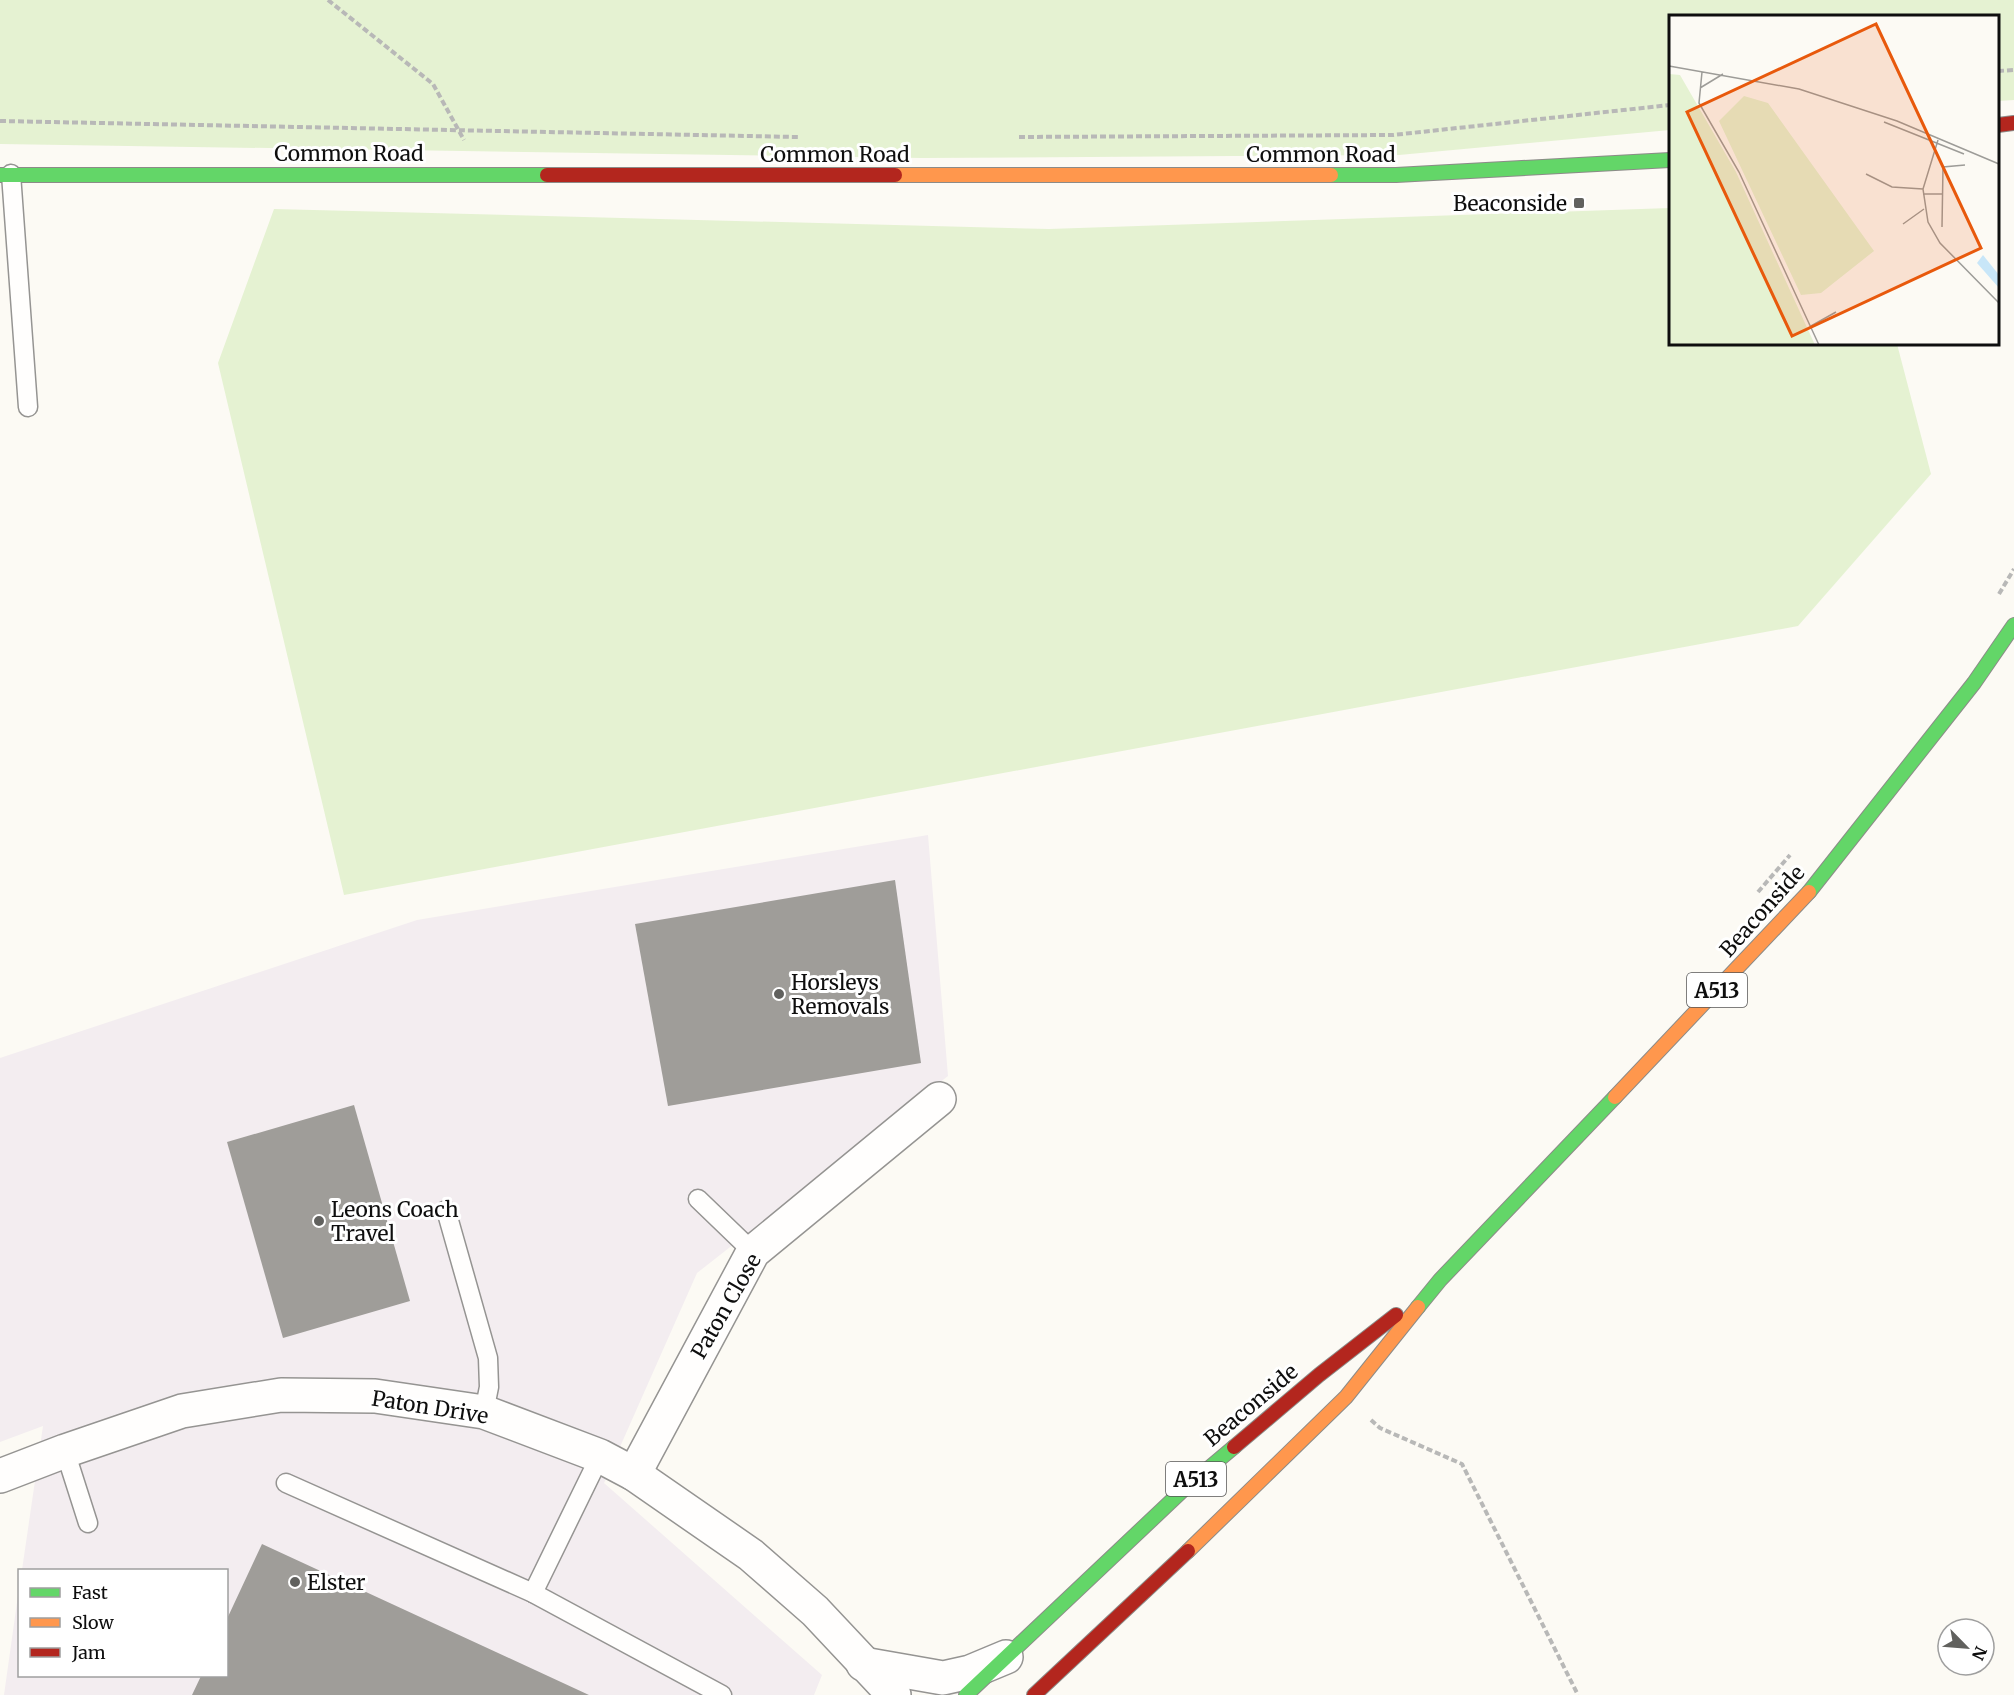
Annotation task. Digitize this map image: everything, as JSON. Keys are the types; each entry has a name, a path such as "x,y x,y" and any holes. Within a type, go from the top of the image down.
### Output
{"main road":[{"path":"1999,125 2014,123"},
{"name":"Common Road","path":"5,175 1396,175 1669,160"},
{"name":"Beaconside","path":"1034,1695 1225,1517 1346,1397 1440,1280 1801,902 1974,683 2014,625"},
{"name":"Beaconside","path":"966,1695 1183,1490 1318,1375 1440,1280"}],"street":[{"name":"Paton Close","path":"634,1474 753,1252 939,1099"},
{"name":"Paton Drive","path":"0,1476 65,1450 182,1411 281,1395 375,1396 484,1413 600,1456 634,1474 751,1555 815,1611 865,1679 894,1695"},
{"path":"865,1679 943,1678 970,1672 1007,1656"}],"lane":[{"path":"5,175 28,408"},
{"path":"698,1199 753,1252"},
{"path":"446,1210 488,1358 489,1387 484,1413"},
{"path":"65,1450 88,1523"},
{"path":"533,1593 600,1456"},
{"path":"286,1483 533,1593 722,1695"}],"path":[{"path":"328,0 433,84 484,174"},
{"path":"1999,71 2014,69"},
{"path":"1009,137 1393,135 1669,105"},
{"path":"0,121 805,137"},
{"path":"1996,598 2014,569"},
{"path":"1754,897 1792,852"},
{"path":"1346,1397 1380,1428 1462,1464 1578,1695"}],"shaded area":[{"path":"928,835 948,1076 697,1273 604,1483 822,1675 814,1695 4,1695 18,1595 18,1677 228,1677 228,1569 22,1569 43,1426 0,1442 0,1058 417,920"}],"green space":[{"path":"0,0 2014,0 2014,100 1999,101 1999,15 1669,15 1669,130 1399,155 922,158 0,144"},
{"path":"1669,208 1669,345 1897,345 1931,474 1798,626 344,895 218,363 274,209 1049,229"}],"building":[{"name":"Horsleys Removals","path":"895,880 921,1063 668,1106 635,924"},
{"name":"Leons Coach Travel","path":"354,1105 410,1301 283,1338 227,1142"},
{"name":"Elster","path":"262,1544 589,1695 192,1695 201,1677 228,1677 228,1617"}],"traffic: fast":[{"path":"1331,175 1396,175 1669,160"},
{"path":"0,175 547,175"},
{"path":"1809,892 1974,683 2014,625"},
{"path":"1418,1307 1440,1280 1615,1097"},
{"path":"966,1695 1183,1490 1234,1447"}],"traffic: slow":[{"path":"895,175 1331,175"},
{"path":"1615,1097 1809,892"},
{"path":"1188,1551 1346,1397 1418,1307"}],"traffic: jam":[{"path":"1999,125 2014,123"},
{"path":"547,175 895,175"},
{"path":"1234,1447 1319,1375 1396,1315"},
{"path":"1034,1695 1188,1551"}],"place":[{"name":"Beaconside","path":"1579,203"},
{"name":"Horsleys Removals","path":"779,994"},
{"name":"Leons Coach Travel","path":"319,1221"},
{"name":"Elster","path":"295,1582"}]}
